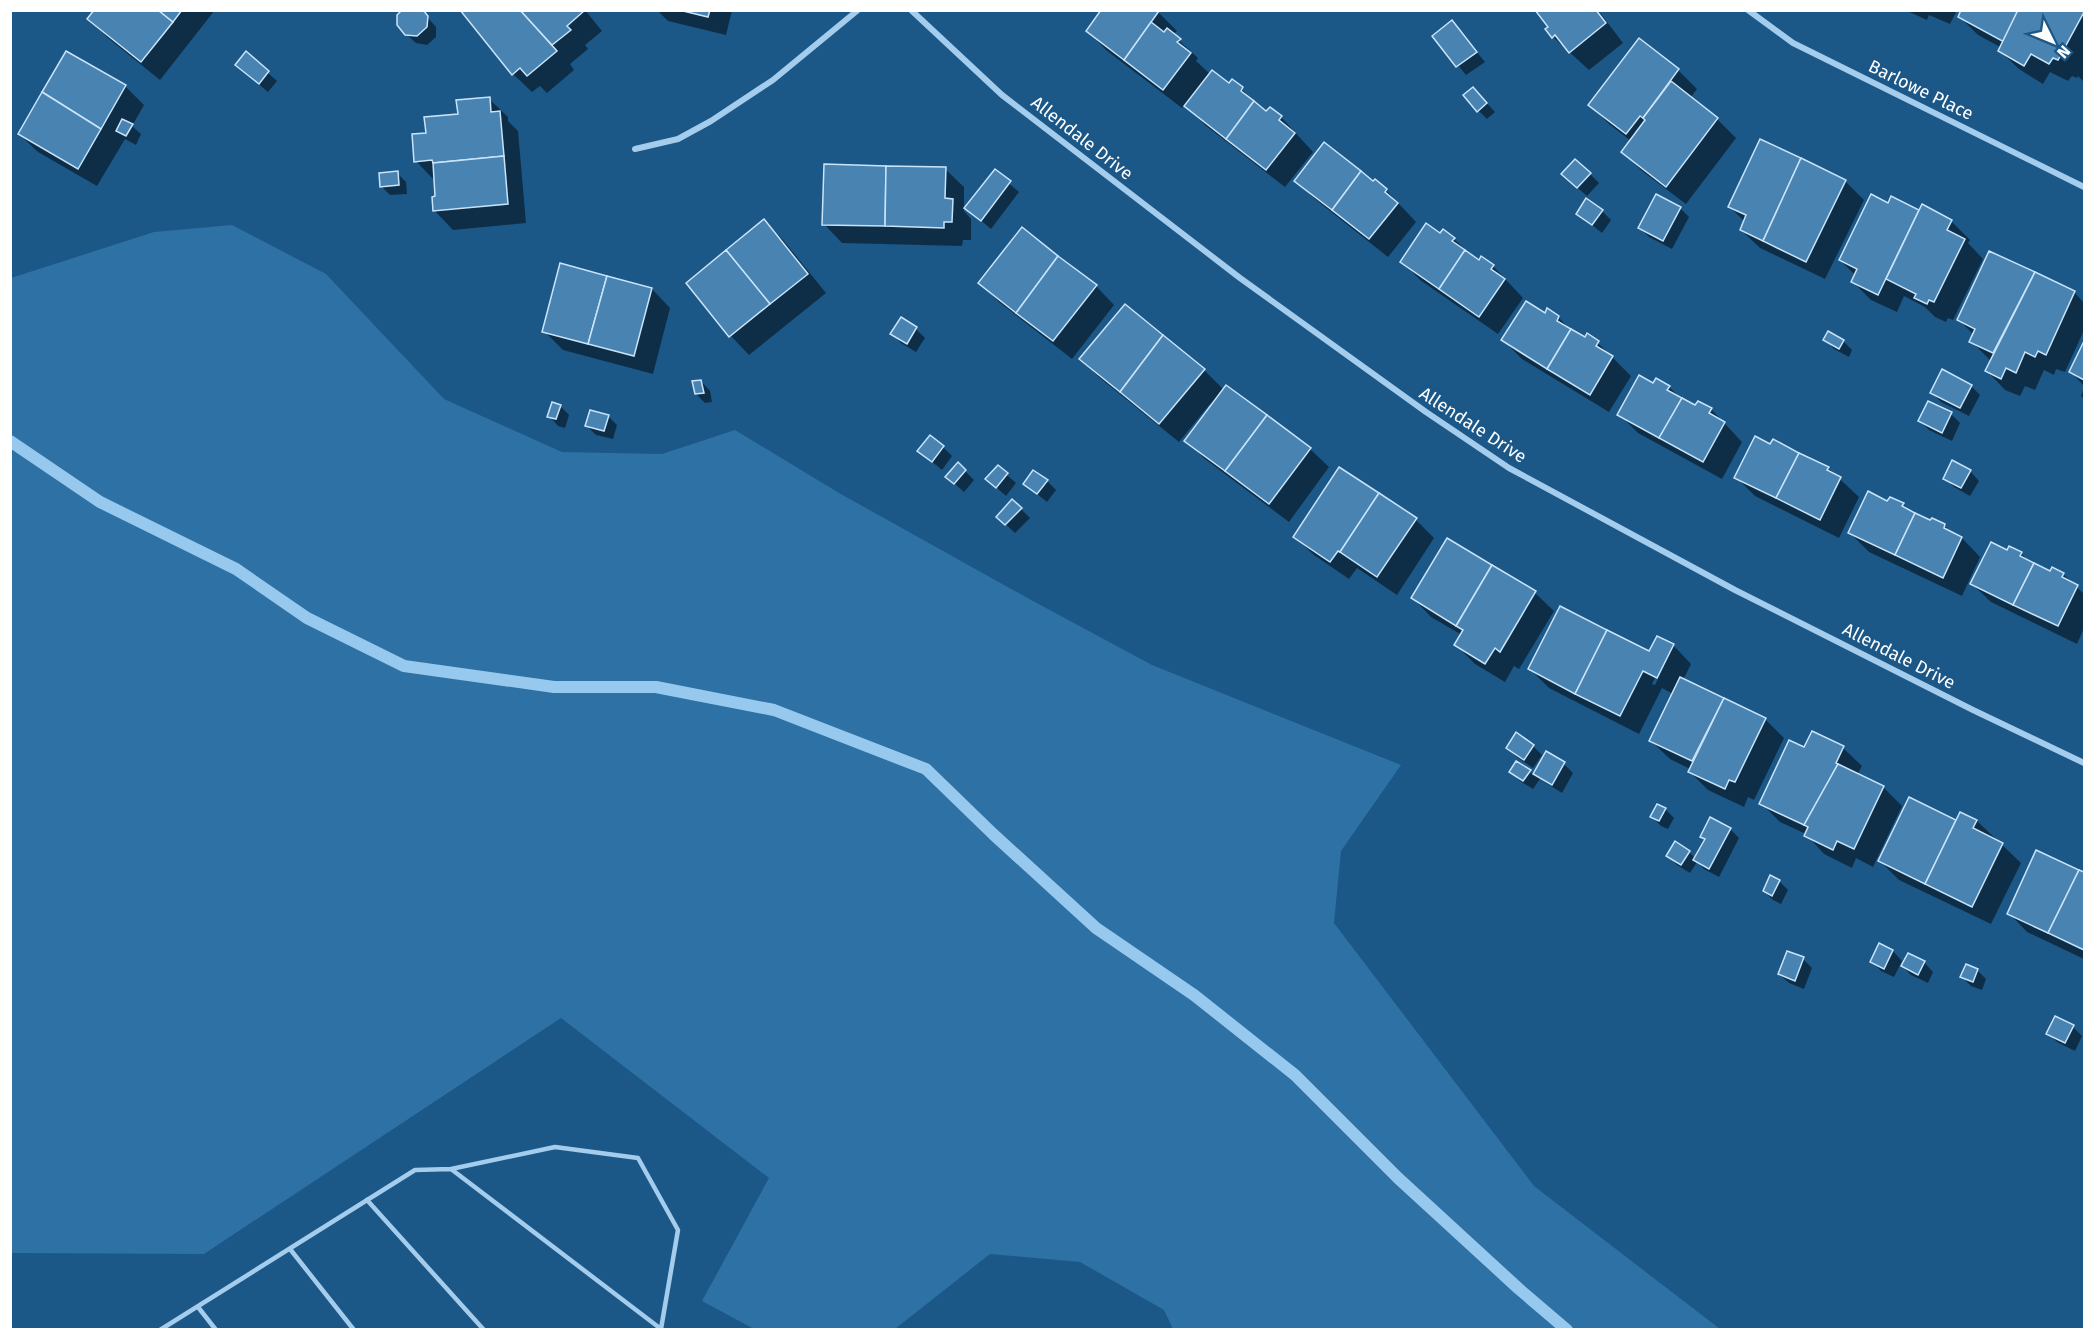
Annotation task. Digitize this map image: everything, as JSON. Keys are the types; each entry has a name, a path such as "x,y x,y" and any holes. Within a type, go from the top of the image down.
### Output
{"street":[{"path":"635,149 678,140 711,122 773,80 858,10"},
{"name":"Allendale Drive","path":"911,10 1002,95 1221,263 1426,412 1509,468 1735,590 1973,710 2085,763"},
{"name":"Barlowe Place","path":"1748,10 1793,43 2085,187"}],"lane":[{"path":"160,1329 415,1170 451,1169 555,1147 638,1158 678,1230 662,1329 451,1169"},
{"path":"367,1200 484,1329"},
{"path":"290,1249 354,1329"},
{"path":"198,1307 216,1329"}],"shaded area":[{"path":"232,225 326,274 444,399 562,452 662,454 735,430 839,493 1152,665 1401,765 1341,851 1334,923 1534,1186 1720,1329 1173,1329 1164,1310 1080,1262 990,1254 895,1329 754,1329 702,1301 769,1178 561,1018 204,1254 11,1253 11,278 154,232"}],"building":[{"path":"94,10 158,10 173,22 141,62 87,19"},
{"path":"158,10 182,10 173,22"},
{"path":"402,10 423,10 428,16 427,27 417,36 405,35 397,25 397,15"},
{"path":"460,10 520,10 557,51 527,76 520,68 512,75"},
{"path":"520,10 584,11 567,26 571,30 552,45"},
{"path":"679,10 710,10 708,17"},
{"path":"1101,10 1159,11 1124,60 1086,31"},
{"path":"1535,10 1596,10 1606,23 1569,53 1555,35 1552,38 1545,29 1548,27"},
{"path":"1961,10 2018,10 2004,42 1958,17"},
{"path":"2018,10 2084,10 2084,12 2058,60 2053,58 2049,64 2031,54 2024,66 1998,51"},
{"path":"1452,20 1477,52 1456,67 1432,36"},
{"path":"1151,22 1164,32 1167,28 1181,39 1177,42 1191,53 1163,90 1124,60"},
{"path":"1639,38 1679,69 1643,118 1640,116 1626,134 1588,105"},
{"path":"66,51 126,85 101,129 42,92"},
{"path":"246,51 269,71 259,84 235,65"},
{"path":"1212,70 1229,83 1232,79 1243,87 1241,91 1254,101 1226,139 1184,106"},
{"path":"1671,81 1718,118 1666,187 1621,152"},
{"path":"1473,87 1487,103 1477,112 1463,95"},
{"path":"42,92 101,129 78,169 18,134"},
{"path":"490,97 491,112 500,111 504,156 433,163 432,160 414,162 412,134 426,133 424,117 458,114 456,100"},
{"path":"1254,101 1266,111 1270,107 1282,116 1279,120 1295,133 1266,170 1226,139"},
{"path":"122,119 133,124 126,136 116,131"},
{"path":"1760,139 1801,158 1763,241 1740,230 1746,215 1728,207"},
{"path":"1324,142 1361,171 1332,210 1294,181"},
{"path":"504,156 508,204 433,211 432,197 435,196 433,163"},
{"path":"1801,158 1846,180 1806,262 1763,241"},
{"path":"1575,159 1591,173 1577,188 1561,174"},
{"path":"824,164 886,166 885,226 822,225"},
{"path":"886,166 946,167 945,198 953,199 952,222 944,222 944,228 885,226"},
{"path":"995,169 1011,181 981,221 964,208"},
{"path":"398,171 399,185 380,187 379,173"},
{"path":"1361,171 1387,189 1385,192 1398,203 1369,239 1332,210"},
{"path":"1656,194 1681,207 1663,241 1638,228"},
{"path":"1871,194 1888,203 1891,196 1919,210 1878,295 1851,282 1857,269 1839,260"},
{"path":"1586,198 1603,210 1592,225 1576,214"},
{"path":"1922,204 1952,220 1947,230 1965,239 1934,302 1929,300 1927,304 1914,298 1916,294 1886,279"},
{"path":"764,219 808,274 770,304 726,250"},
{"path":"1426,223 1440,233 1443,229 1455,238 1452,241 1465,250 1439,289 1400,262"},
{"path":"1022,227 1058,256 1016,313 978,283"},
{"path":"726,250 770,304 729,337 686,283"},
{"path":"1465,250 1479,260 1481,256 1494,265 1491,269 1505,279 1479,317 1439,289"},
{"path":"1989,251 2035,272 1993,353 1969,342 1975,329 1957,320"},
{"path":"1058,256 1097,285 1053,341 1016,313"},
{"path":"560,263 607,276 588,344 542,332"},
{"path":"2035,272 2075,291 2046,355 2038,351 2035,357 2025,352 2016,373 2006,368 2001,379 1985,371"},
{"path":"607,276 652,288 634,356 588,344"},
{"path":"1526,301 1545,313 1547,308 1559,316 1557,321 1571,329 1547,369 1501,340"},
{"path":"1125,304 1163,335 1120,392 1079,359"},
{"path":"901,317 917,327 907,344 890,334"},
{"path":"1571,329 1585,337 1587,333 1599,341 1596,346 1613,356 1590,395 1547,369"},
{"path":"1828,331 1844,340 1839,349 1823,340"},
{"path":"1163,335 1205,369 1159,424 1120,392"},
{"path":"2084,341 2084,380 2069,372"},
{"path":"1942,369 1972,385 1960,408 1930,393"},
{"path":"1639,375 1653,383 1656,378 1670,386 1667,390 1682,398 1659,438 1617,415"},
{"path":"701,380 704,393 695,394 692,381"},
{"path":"1226,385 1267,415 1225,471 1184,441"},
{"path":"1682,398 1695,405 1698,401 1712,408 1709,413 1725,422 1703,462 1659,438"},
{"path":"1928,401 1952,412 1942,433 1918,421"},
{"path":"552,402 561,405 556,419 547,417"},
{"path":"590,410 609,415 604,431 585,426"},
{"path":"1267,415 1311,448 1269,504 1225,471"},
{"path":"930,435 944,446 932,462 917,451"},
{"path":"1755,436 1770,444 1773,439 1799,453 1776,498 1734,478"},
{"path":"1799,453 1829,467 1827,470 1841,477 1820,520 1776,498"},
{"path":"1952,460 1971,470 1961,488 1943,479"},
{"path":"958,462 966,470 954,484 945,477"},
{"path":"998,465 1008,473 996,488 985,479"},
{"path":"1339,467 1379,493 1340,552 1338,551 1330,562 1293,537"},
{"path":"1033,470 1048,480 1037,494 1023,484"},
{"path":"1868,491 1887,501 1890,497 1904,503 1902,506 1915,513 1895,555 1848,533"},
{"path":"1379,493 1417,518 1377,577 1340,552"},
{"path":"1012,499 1022,508 1005,525 996,517"},
{"path":"1915,513 1945,524 1944,528 1962,537 1943,578 1895,555"},
{"path":"1447,538 1492,565 1456,626 1411,598"},
{"path":"1991,542 2007,550 2009,546 2022,552 2020,556 2034,563 2013,605 1970,584"},
{"path":"2034,563 2050,571 2052,567 2064,573 2062,577 2078,585 2058,626 2013,605"},
{"path":"1492,565 1536,591 1500,652 1495,648 1485,664 1454,645 1463,630 1456,626"},
{"path":"1560,606 1607,630 1575,694 1528,669"},
{"path":"1607,630 1649,651 1657,636 1674,644 1657,678 1643,671 1620,716 1575,694"},
{"path":"1680,677 1724,698 1692,761 1649,741"},
{"path":"1724,698 1766,718 1735,782 1729,780 1725,789 1688,772"},
{"path":"1812,731 1844,746 1836,763 1838,764 1804,825 1759,804 1789,740 1804,747"},
{"path":"1516,732 1534,745 1524,760 1506,748"},
{"path":"1546,751 1565,762 1552,785 1533,774"},
{"path":"1516,761 1531,770 1523,781 1509,772"},
{"path":"1838,764 1884,786 1854,849 1837,841 1833,850 1804,836 1808,827 1804,825"},
{"path":"1909,797 1956,820 1925,884 1878,861"},
{"path":"1657,804 1666,808 1659,821 1650,817"},
{"path":"1960,812 1977,820 1973,828 2003,843 1972,907 1925,884"},
{"path":"1710,817 1731,828 1709,869 1693,860 1705,839 1700,837"},
{"path":"1675,841 1690,851 1681,865 1666,856"},
{"path":"2036,850 2079,870 2048,933 2007,914"},
{"path":"2079,870 2084,872 2084,950 2048,933"},
{"path":"1770,875 1780,880 1772,896 1763,891"},
{"path":"1879,943 1893,950 1884,969 1870,962"},
{"path":"1787,951 1804,957 1795,981 1778,974"},
{"path":"1908,953 1925,961 1918,975 1901,966"},
{"path":"1966,964 1978,969 1973,982 1960,977"},
{"path":"2055,1016 2074,1025 2065,1043 2046,1034"}],"waterway":[{"path":"10,441 100,502 236,569 307,618 404,666 554,687 656,687 774,710 926,769 1096,928 1194,995 1295,1075 1398,1178 1567,1330"}]}
